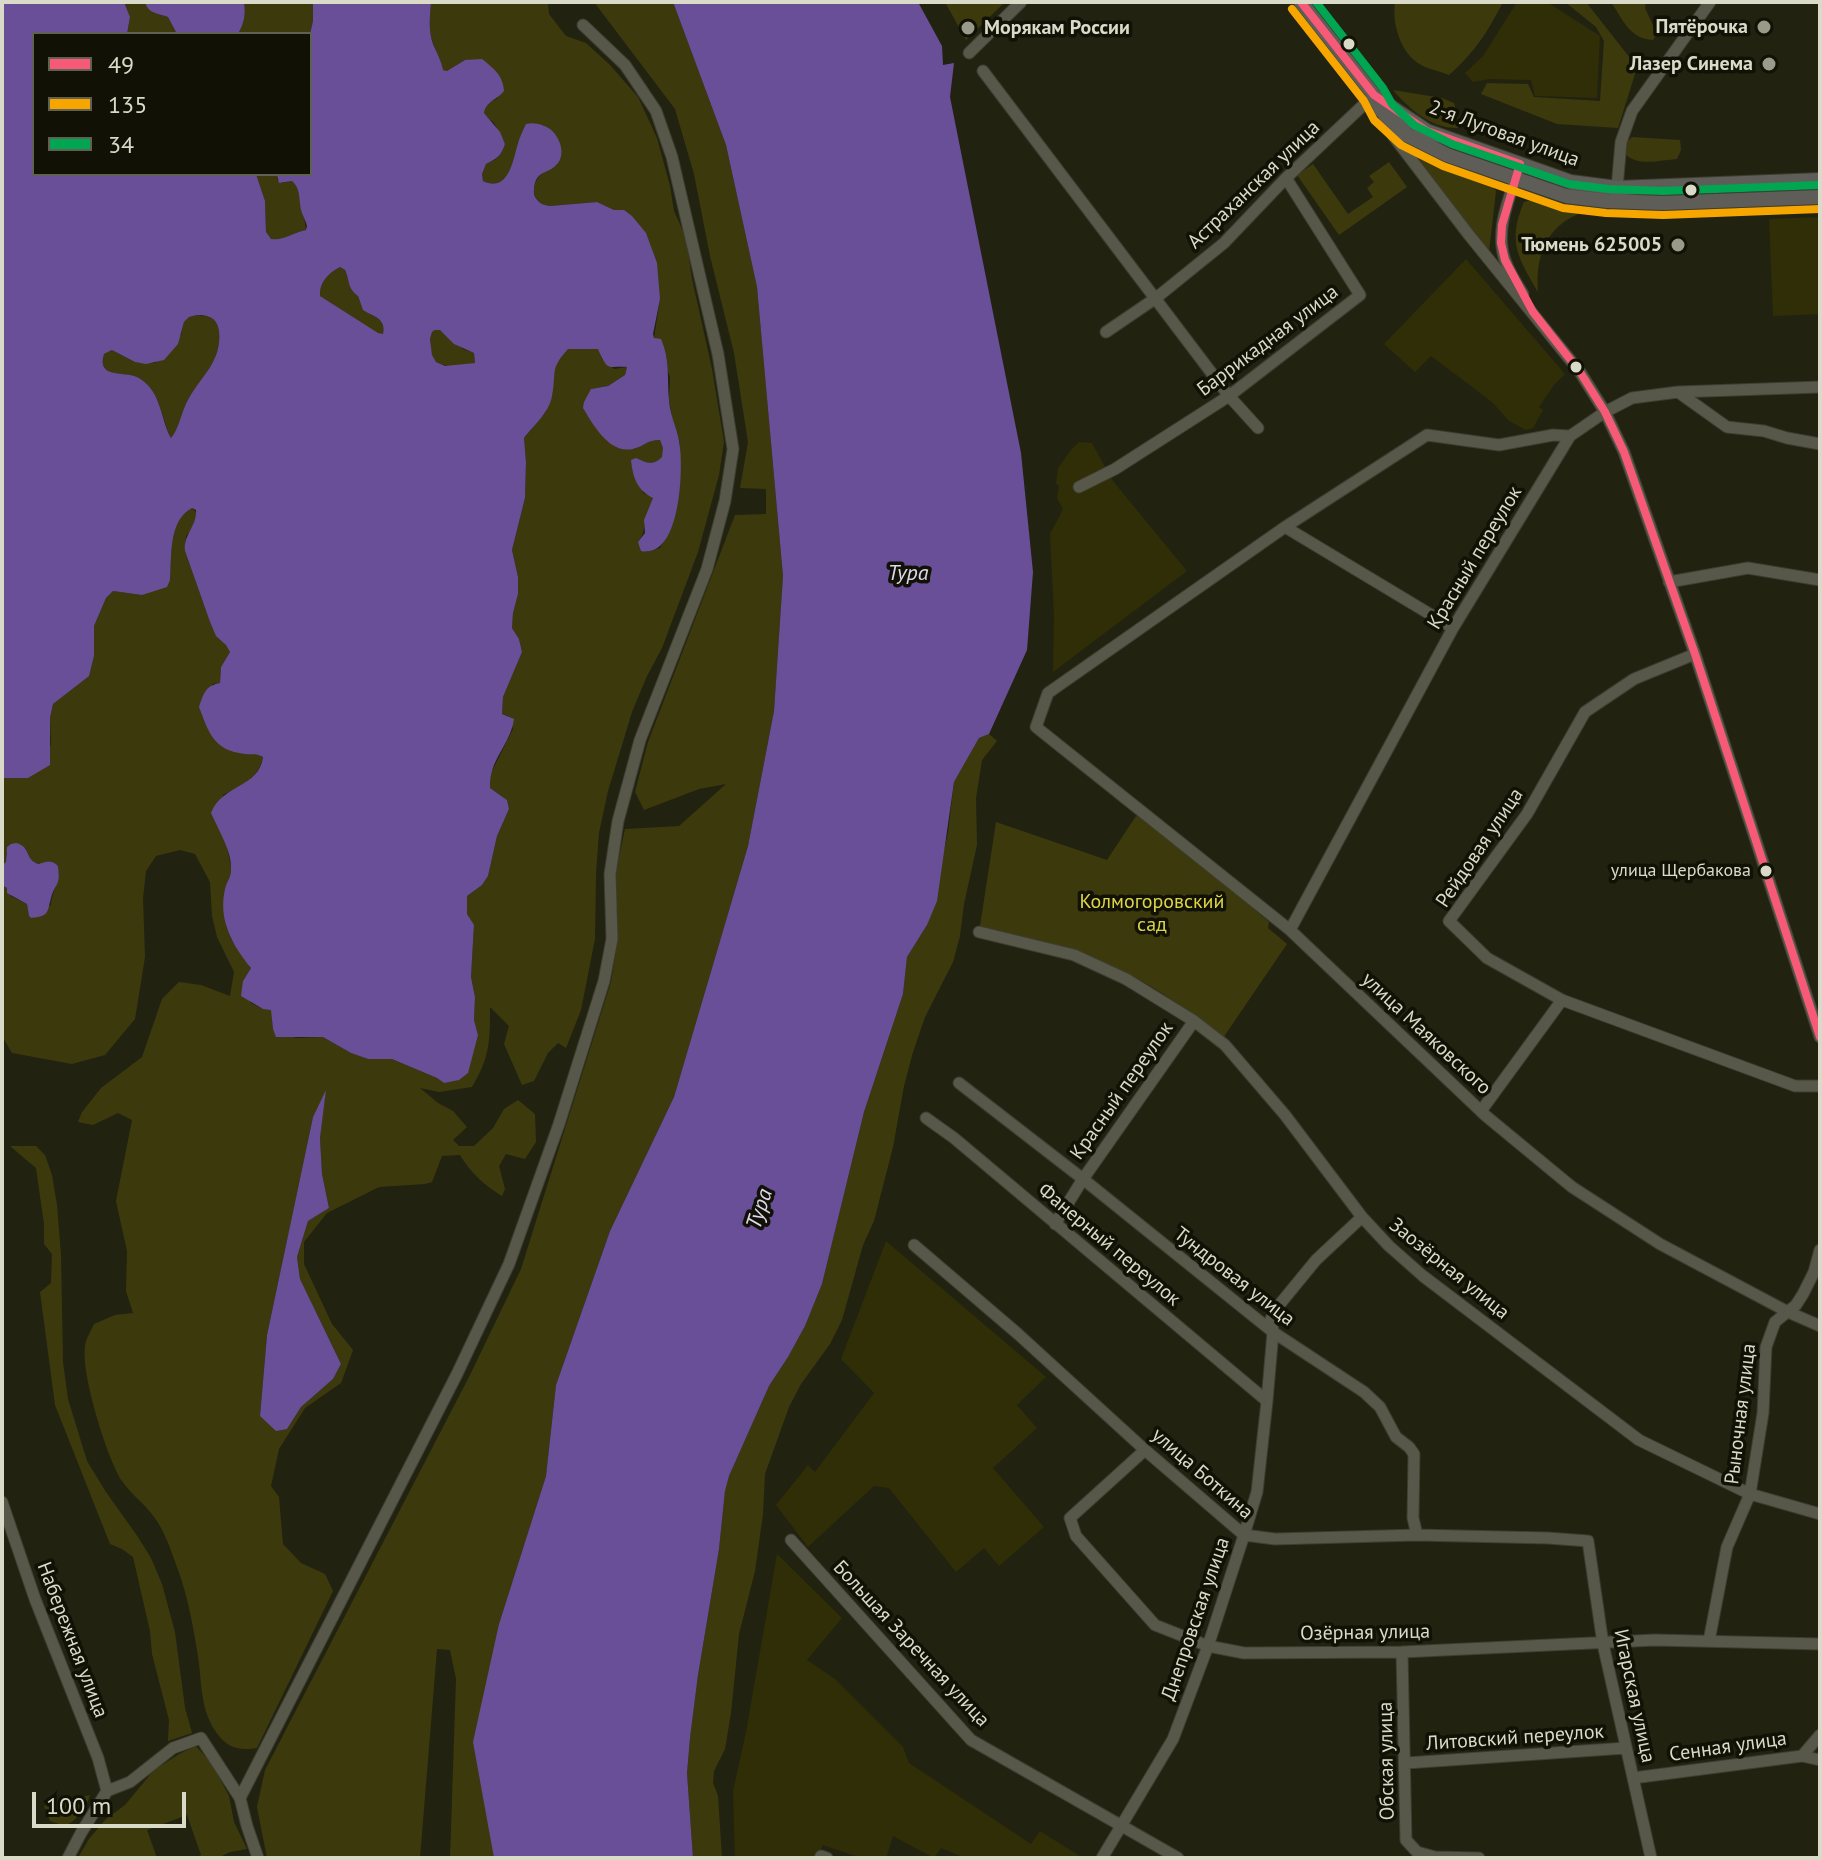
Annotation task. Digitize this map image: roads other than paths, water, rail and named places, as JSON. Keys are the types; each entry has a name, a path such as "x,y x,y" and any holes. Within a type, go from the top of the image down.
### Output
{"main road":[{"path":"1301,2 1374,95 1382,111"},
{"name":"2-я Луговая улица","path":"1374,95 1427,131 1566,196 1663,203 1820,197"},
{"name":"2-я Луговая улица","path":"1382,111 1407,135 1447,155 1571,182 1617,188 1820,180"}],"street":[{"path":"969,53 1021,2"},
{"path":"1617,188 1621,142 1632,111 1710,2"},
{"path":"240,1798 457,1374 509,1264 559,1124 604,981 612,939 610,874 618,821 640,740 707,569 725,501 733,449 731,433 718,354 672,157 656,111 625,65 583,25"},
{"path":"983,71 1229,396 1258,428"},
{"name":"Астраханская улица","path":"1106,332 1156,298 1224,243 1286,178 1374,95"},
{"path":"1382,111 1394,137 1580,372 1605,412 1624,452 1695,654 1819,1030"},
{"path":"1518,171 1506,208 1501,243 1505,260 1533,312"},
{"name":"Баррикадная улица","path":"1079,487 1115,469 1229,396 1360,295 1286,178"},
{"name":"Красный переулок","path":"1290,930 1453,628 1570,436 1632,398 1678,392 1820,387"},
{"path":"1678,392 1727,427 1764,431 1820,444"},
{"path":"1453,628 1285,527 1427,435 1499,445 1553,435 1570,436"},
{"name":"улица Маяковского","path":"1285,527 1048,693 1036,727 1290,930 1481,1111 1572,1187 1647,1236 1820,1326"},
{"path":"1669,582 1748,568 1820,580"},
{"name":"Рейдовая улица","path":"1695,654 1634,679 1585,712 1527,814 1449,921 1487,958 1562,1000 1795,1086 1820,1086"},
{"name":"Заозёрная улица","path":"979,932 1074,955 1126,979 1194,1021 1225,1045 1285,1115 1362,1217 1423,1276 1639,1440 1750,1494 1820,1514"},
{"path":"1481,1111 1562,1000"},
{"name":"Красный переулок","path":"1055,1224 1194,1021"},
{"name":"Тундровая улица","path":"959,1083 1273,1332 1364,1392 1380,1407 1396,1437 1414,1454 1413,1518 1417,1535"},
{"name":"Фанерный переулок","path":"926,1118 954,1138 1267,1401"},
{"name":"Днепровская улица","path":"1102,1858 1173,1739 1208,1646 1244,1535 1257,1492 1273,1332 1271,1319 1282,1299 1316,1260 1362,1217"},
{"name":"улица Боткина","path":"914,1245 1244,1535 1275,1539 1417,1535 1588,1541"},
{"name":"Рыночная улица","path":"1709,1641 1727,1547 1750,1494 1763,1413 1766,1347 1775,1322 1796,1305 1803,1294 1820,1250"},
{"name":"Озёрная улица","path":"1145,1450 1070,1518 1076,1536 1155,1625 1208,1646 1244,1653 1402,1652 1655,1640 1820,1644"},
{"name":"Набережная улица","path":"2,1502 35,1599 98,1758 107,1791"},
{"name":"Большая Заречная улица","path":"791,1540 971,1740 1178,1858"},
{"name":"Игарская улица","path":"1588,1541 1603,1644 1651,1858"},
{"name":"Обская улица","path":"1402,1652 1406,1840 1417,1852 1435,1857 1479,1858"},
{"name":"Сенная улица","path":"1633,1778 1802,1756 1820,1735"},
{"path":"68,1858 107,1791 130,1782 173,1748 201,1738 240,1798 258,1858"},
{"name":"Литовский переулок","path":"1406,1763 1626,1748"},
{"path":"1802,1756 1820,1760"},
{"path":"820,1858 827,1858"}],"water":[{"path":"2,2 124,2 130,17 127,32 32,32 32,176 257,176 265,201 266,232 271,239 276,239 306,230 307,226 295,184 292,181 279,183 277,176 312,176 313,2 431,2 430,34 443,70 447,71 465,60 482,59 502,81 504,91 489,103 484,113 500,132 505,144 498,156 486,164 483,181 492,184 504,179 512,166 526,124 541,125 556,136 561,154 558,163 536,180 534,195 538,201 550,206 597,202 614,210 624,210 646,233 657,263 660,299 653,334 654,338 661,339 666,354 670,406 681,460 679,494 671,529 664,542 654,550 641,551 638,542 645,533 644,520 653,498 637,483 631,460 656,462 662,457 663,448 660,440 656,440 627,450 604,438 583,408 584,402 591,389 608,386 625,375 627,367 609,366 598,349 568,349 556,367 548,408 524,438 525,498 512,550 518,594 512,628 522,652 503,697 502,714 514,719 493,769 490,788 507,800 509,809 497,836 488,876 467,896 467,914 474,925 471,977 478,1035 468,1073 459,1080 444,1083 392,1059 368,1059 351,1053 323,1037 276,1037 271,1010 263,1009 241,996 243,981 251,968 238,950 225,922 223,900 231,864 211,813 223,796 255,775 263,757 234,752 219,744 199,707 206,691 220,683 221,667 230,652 216,636 185,551 196,510 192,508 184,514 175,530 167,587 142,595 113,591 106,598 94,626 94,656 89,676 53,704 50,765 28,778 2,778","holes":["340,267 345,270 350,287 358,296 363,310 383,324 383,334 320,296 325,279","197,315 212,318 218,327 219,342 214,359 189,398 171,438 152,390 139,378 108,371 104,368 104,354 112,350 146,364 164,360 178,344 184,322","435,330 440,330 454,344 474,353 475,363 445,366 436,362 430,339"]},
{"path":"145,2 244,2 245,11 239,32 176,32 168,17 146,6"},
{"name":"Тура","path":"673,2 918,2 942,46 943,65 954,63 950,97 1021,453 1033,572 1027,650 989,734 979,738 954,782 937,901 927,925 907,957 903,994 864,1112 822,1284 805,1326 769,1386 729,1476 690,1738 687,1773 693,1858 494,1858 473,1742 499,1624 546,1476 556,1385 610,1231 674,1097 748,846 774,711 783,576 757,287 726,145"},
{"path":"16,843 24,847 34,862 51,862 58,866 58,881 44,915 31,918 27,904 7,893 7,888 2,885 2,865 6,862 7,847"},
{"path":"326,1090 320,1138 322,1174 329,1208 308,1221 297,1257 300,1279 341,1364 333,1379 301,1407 287,1429 276,1431 260,1416 267,1335 313,1117"}],"place":[{"name":"Пятёрочка","path":"1764,27"},
{"name":"Морякам России","path":"968,28"},
{"name":"Лазер Синема","path":"1769,64"},
{"name":"Тюмень 625005","path":"1678,245"},
{"name":"улица Щербакова","path":"1766,871"}],"park label":[{"name":"Колмогоровский сад","path":"1152,914"}]}
